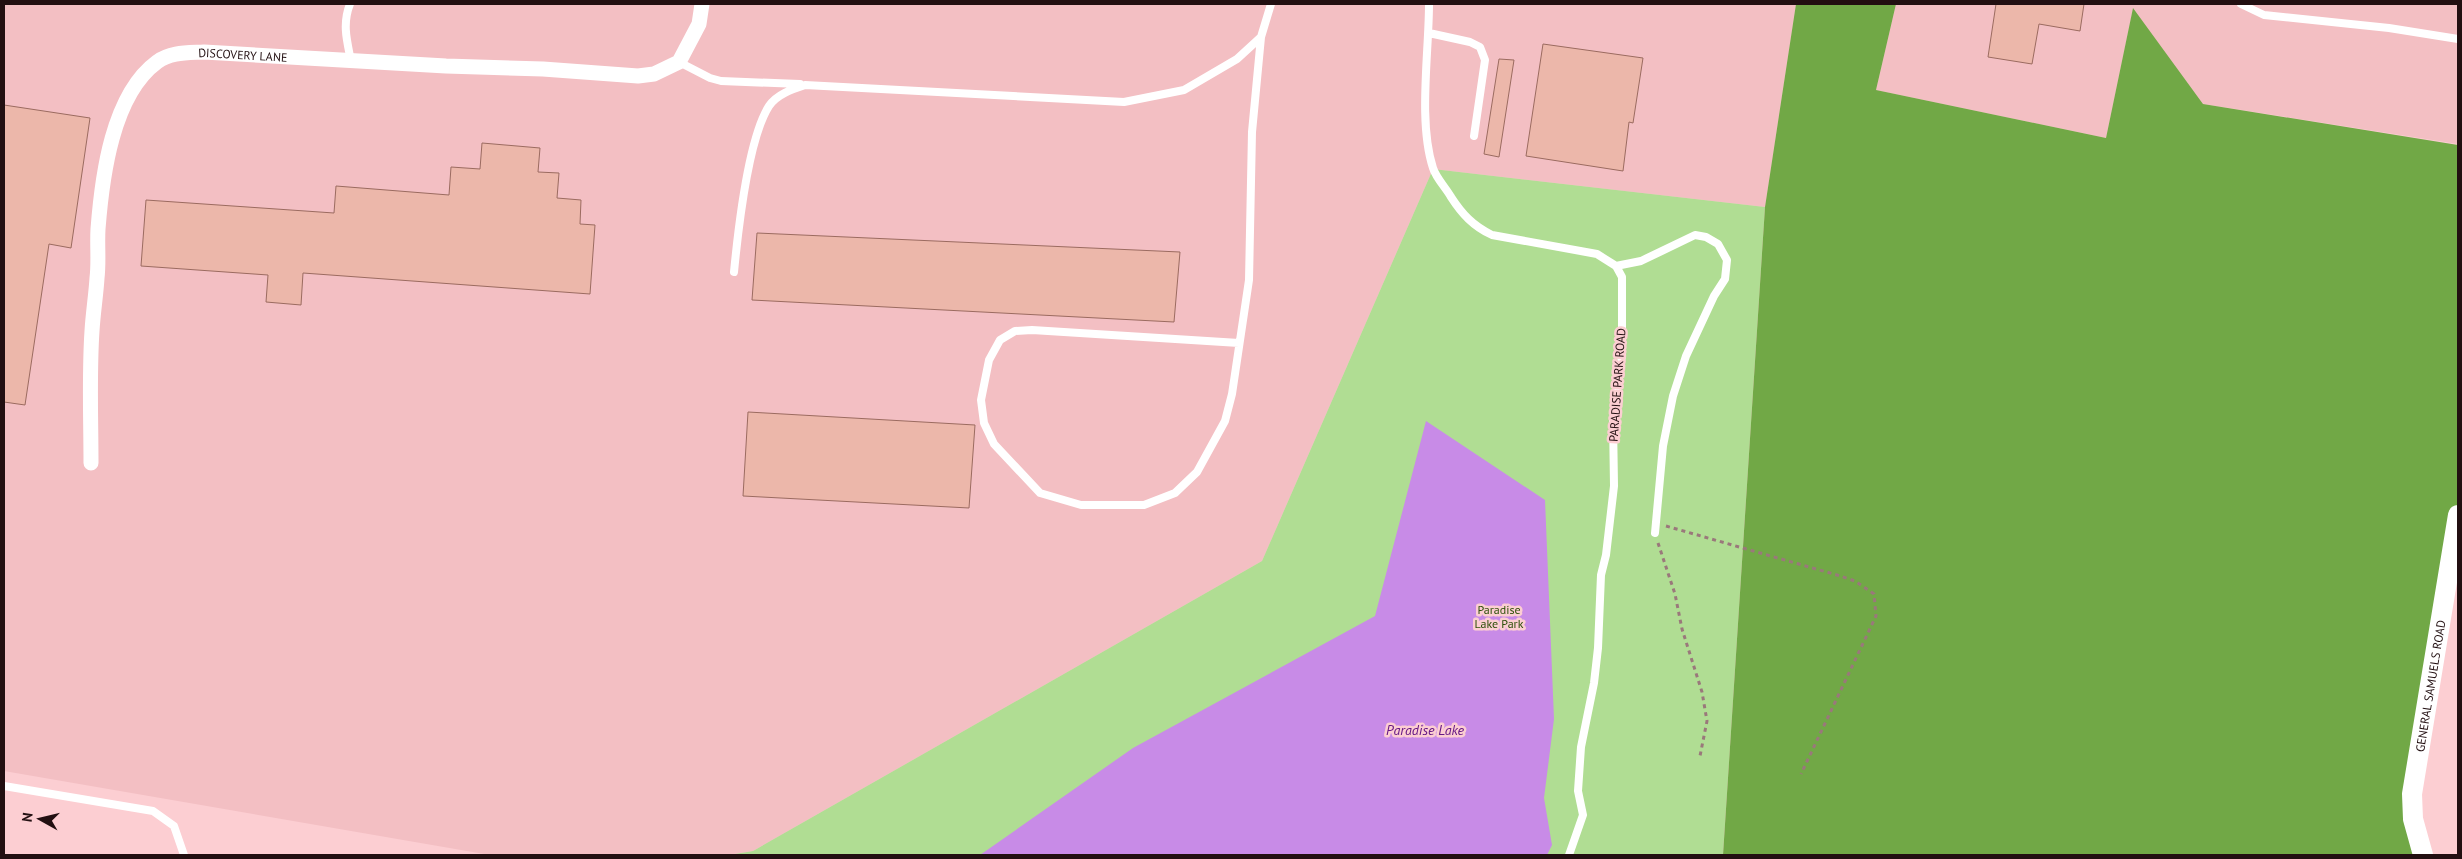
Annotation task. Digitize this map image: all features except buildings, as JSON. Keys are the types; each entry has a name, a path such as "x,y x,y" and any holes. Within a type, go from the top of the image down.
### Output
{"street":[{"path":"679,62 699,24 702,4"},
{"name":"DISCOVERY LANE","path":"91,463 92,331 98,276 98,230 102,189 121,110 132,91 156,63 169,55 204,52 351,61 544,69 638,76 665,71 679,62"},
{"name":"GENERAL SAMUELS ROAD","path":"2423,855 2413,819 2412,794 2458,515"}],"lane":[{"path":"350,4 345,16 345,27 351,61"},
{"path":"1240,342 1032,330 1015,331 1000,340 989,360 981,400 984,423 994,444 1040,493 1081,505 1144,505 1175,493 1197,472 1225,421 1232,394 1240,342 1249,280 1252,132 1261,37 1271,4"},
{"path":"1429,4 1425,102 1433,169 1460,211 1480,229 1492,235 1597,254 1616,266 1641,261 1695,234 1706,237 1718,244 1727,260 1725,279 1714,296 1686,356 1673,396 1663,446 1655,533"},
{"path":"2241,4 2264,15 2389,28 2458,39"},
{"path":"1429,33 1470,42 1480,47 1485,60 1474,136"},
{"path":"679,62 710,78 721,81 1124,102 1184,90 1237,59 1261,37"},
{"path":"734,272 754,146 762,121 770,105 777,98 805,85"},
{"name":"PARADISE PARK ROAD","path":"1569,855 1583,814 1578,791 1581,747 1594,683 1598,648 1601,575 1606,555 1614,486 1613,420 1622,355 1622,277 1616,266"},
{"path":"4,786 153,811 174,826 184,855"}],"path":[{"path":"1656,523 1837,575 1855,581 1874,594 1876,616 1801,774"},
{"path":"1655,533 1675,594 1682,629 1702,692 1707,721 1700,756"}],"shaded area":[{"path":"4,4 1796,4 1765,207 1433,169 1262,561 753,851 729,855 490,855 4,771"},
{"path":"1896,4 2458,4 2458,144 2203,104 2133,9 2106,138 1876,90"}],"green space":[{"path":"1796,4 1896,4 1876,90 2106,138 2133,8 2203,104 2458,145 2458,515 2412,794 2423,855 1723,855 1765,207"},
{"name":"Paradise Lake Park","path":"1433,169 1765,207 1723,855 729,855 753,851 1262,561"}],"water":[{"name":"Paradise Lake","path":"1426,421 1545,500 1554,719 1544,798 1552,845 1547,855 980,855 1133,748 1375,616"}]}
